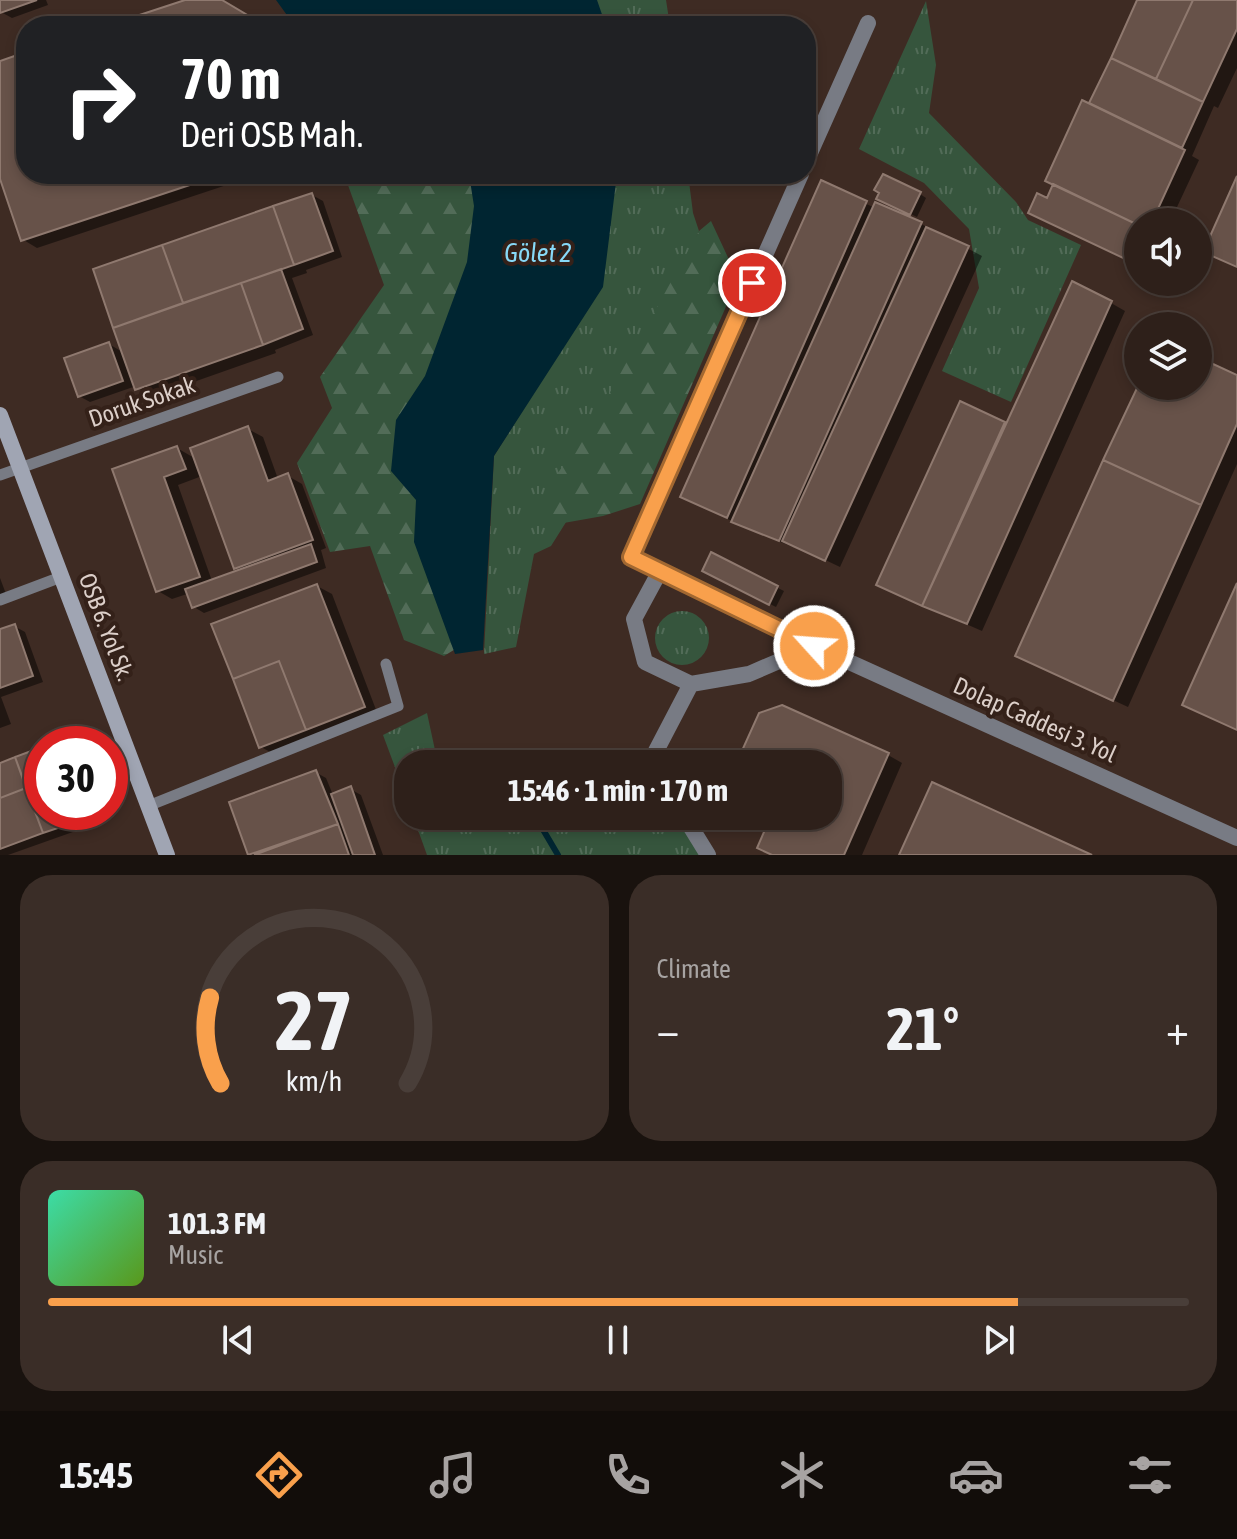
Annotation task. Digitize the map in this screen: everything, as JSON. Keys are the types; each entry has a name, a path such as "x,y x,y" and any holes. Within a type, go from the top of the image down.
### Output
{"main road":[{"name":"OSB 6. Yol Sk.","path":"0,415 167,855"}],"street":[{"path":"816,140 868,23"},
{"name":"Dolap Caddesi 3. Yol","path":"797,184 631,557 814,646 1237,838"},
{"path":"660,571 634,619 645,662 691,684 749,674 814,646"},
{"path":"657,750 691,684"},
{"path":"693,830 708,855"}],"lane":[{"name":"Doruk Sokak","path":"0,475 278,377"},
{"path":"0,600 61,577"},
{"path":"148,806 398,706 386,664"}],"green space":[{"path":"592,0 666,0 668,16 598,16"},
{"path":"926,1 936,65 929,113 1016,202 1028,220 1081,245 1011,402 942,371 979,288 969,229 924,183 859,149"},
{"path":"348,184 480,184 480,227 426,501 462,645 444,656 404,640 370,546 330,552 297,463 332,408 320,377 384,285"},
{"path":"613,184 689,184 699,231 568,519 551,546 534,554 516,647 484,654 494,456 602,284"},
{"path":"711,221 738,279 640,504 603,516 541,527 555,477 592,425 699,231"},
{"path":"682,611 701,619 709,638 701,657 682,665 663,657 655,638 663,619"},
{"path":"427,713 435,750 394,750 394,764 383,735"},
{"path":"418,830 693,830 710,855 427,855"}],"water":[{"path":"276,0 597,0 603,16 288,16"},
{"name":"Gölet 2","path":"471,184 616,184 603,287 494,456 483,650 455,654 414,542 416,500 391,471 396,420 425,376 467,262 474,206"}],"building":[{"path":"0,0 37,0 0,13"},
{"path":"185,0 222,0 249,16 136,16"},
{"path":"1137,0 1193,0 1156,79 1111,58"},
{"path":"1193,0 1237,0 1237,29 1203,102 1156,79"},
{"path":"16,55 16,184 193,184 21,241 0,179 0,61"},
{"path":"1111,58 1203,102 1182,148 1089,103"},
{"path":"1082,100 1185,150 1158,208 1124,208 1124,218 1045,181"},
{"path":"883,174 921,192 910,215 876,199 879,193 874,190"},
{"path":"1237,176 1237,267 1212,256 1212,232"},
{"path":"821,180 867,201 727,518 680,497"},
{"path":"1053,184 1124,218 1124,258 1028,213 1037,193 1047,198"},
{"path":"312,193 333,251 294,265 273,206"},
{"path":"875,202 922,222 779,541 731,522"},
{"path":"273,206 294,265 183,303 162,245"},
{"path":"926,227 969,246 825,561 782,541"},
{"path":"162,245 183,303 113,328 93,269"},
{"path":"281,269 303,329 263,345 241,283"},
{"path":"1072,281 1112,301 967,624 922,606"},
{"path":"241,283 263,345 135,390 113,328"},
{"path":"109,342 123,381 78,397 64,358"},
{"path":"1212,363 1237,375 1237,424 1201,505 1103,460 1131,400 1212,400"},
{"path":"960,401 1005,422 922,606 876,585"},
{"path":"248,426 268,481 288,473 313,540 234,569 190,448"},
{"path":"177,446 186,469 164,477 200,577 156,592 112,469"},
{"path":"1103,460 1201,505 1113,701 1015,656"},
{"path":"311,544 317,562 192,608 185,589"},
{"path":"711,552 778,586 769,605 702,571"},
{"path":"1237,583 1237,730 1182,705"},
{"path":"317,584 365,707 306,730 279,661 233,679 211,624"},
{"path":"15,624 33,676 0,688 0,629"},
{"path":"279,661 306,730 259,748 233,679"},
{"path":"782,705 889,753 844,855 772,855 757,848 765,830 842,830 842,750 742,750 759,713"},
{"path":"24,754 24,781 15,757"},
{"path":"15,757 24,789 0,798 0,763"},
{"path":"316,770 338,824 248,855 229,802"},
{"path":"932,782 1092,855 899,855"},
{"path":"351,786 375,855 353,855 331,794"},
{"path":"24,789 24,830 42,830 43,833 0,849 0,798"},
{"path":"338,824 349,855 254,855"}],"waterway":[{"path":"543,830 558,855"}],"route":[{"path":"752,283 631,557 814,646"}]}
